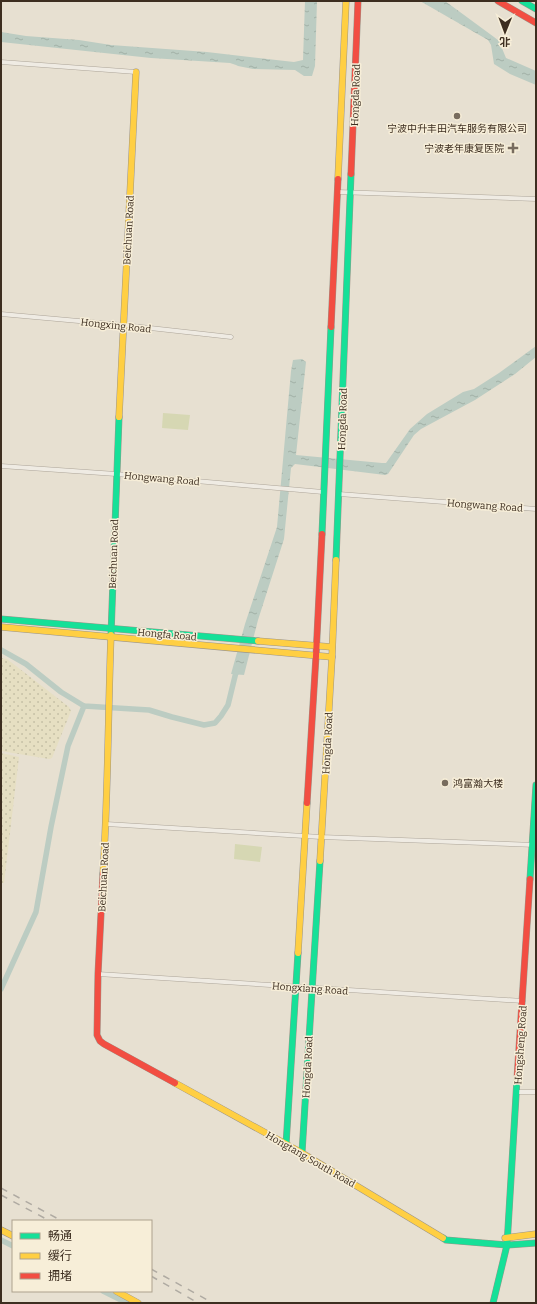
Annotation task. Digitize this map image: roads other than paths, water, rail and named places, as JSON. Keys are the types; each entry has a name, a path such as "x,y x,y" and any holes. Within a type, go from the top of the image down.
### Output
{"main road":[{"name":"Hongda Road","path":"286,1145 316,656 346,1"},
{"name":"Hongda Road","path":"302,1152 332,657 358,1"},
{"path":"498,1 536,22"},
{"path":"522,1 536,9"},
{"name":"Beichuan Road","path":"97,1035 98,974 106,824 107,738 116,474 136,72"},
{"name":"Hongfa Road","path":"1,619 332,647"},
{"name":"Hongfa Road","path":"1,628 332,657"},
{"name":"Hongsheng Road","path":"492,1303 507,1245 534,845 536,785"},
{"name":"Hongtang South Road","path":"97,1035 100,1041 104,1044 286,1145 302,1152 446,1240 507,1245 536,1243"},
{"path":"1,1230 12,1236"},
{"path":"498,1244 507,1237 536,1234"},
{"path":"118,1292 138,1303"}],"street":[{"path":"1,62 136,72"},
{"path":"338,192 536,199"},
{"name":"Hongxing Road","path":"1,314 231,337"},
{"name":"Hongwang Road","path":"1,466 116,474 324,492"},
{"name":"Hongwang Road","path":"339,494 536,509"},
{"path":"106,824 321,837 534,845"},
{"name":"Hongxiang Road","path":"98,974 523,1001"},
{"path":"517,1092 536,1092"}],"water":[{"path":"305,1 317,1 315,66 312,76 304,76 295,70 253,69 230,63 151,58 1,42 1,32 26,36 79,40 111,45 207,52 294,62 303,60"},
{"path":"420,1 445,1 499,41 506,58 536,71 536,85 510,74 494,64 491,45 488,40"},
{"path":"536,346 536,357 515,374 475,400 421,429 414,435 388,474 385,475 295,464 291,468 284,539 258,620 244,675 231,674 245,624 277,527 293,360 302,359 306,362 296,455 386,463 410,429 427,414 463,392 474,389"}],"waterway":[{"path":"1,650 26,664 61,692 84,706 149,710 204,725 215,723 228,705 237,668"},
{"path":"1,989 36,912 51,827 68,746 84,706"},
{"path":"1,1240 12,1246"},
{"path":"105,1292 127,1303"}],"railway":[{"path":"1,1188 60,1220"},
{"path":"1,1195 48,1220"},
{"path":"152,1270 213,1303"},
{"path":"152,1277 198,1303"}],"place":[{"name":"宁波中升丰田汽车服务有限公司","path":"457,116"},
{"name":"宁波老年康复医院","path":"513,148"},
{"name":"鸿富瀚大楼","path":"445,783"}]}
